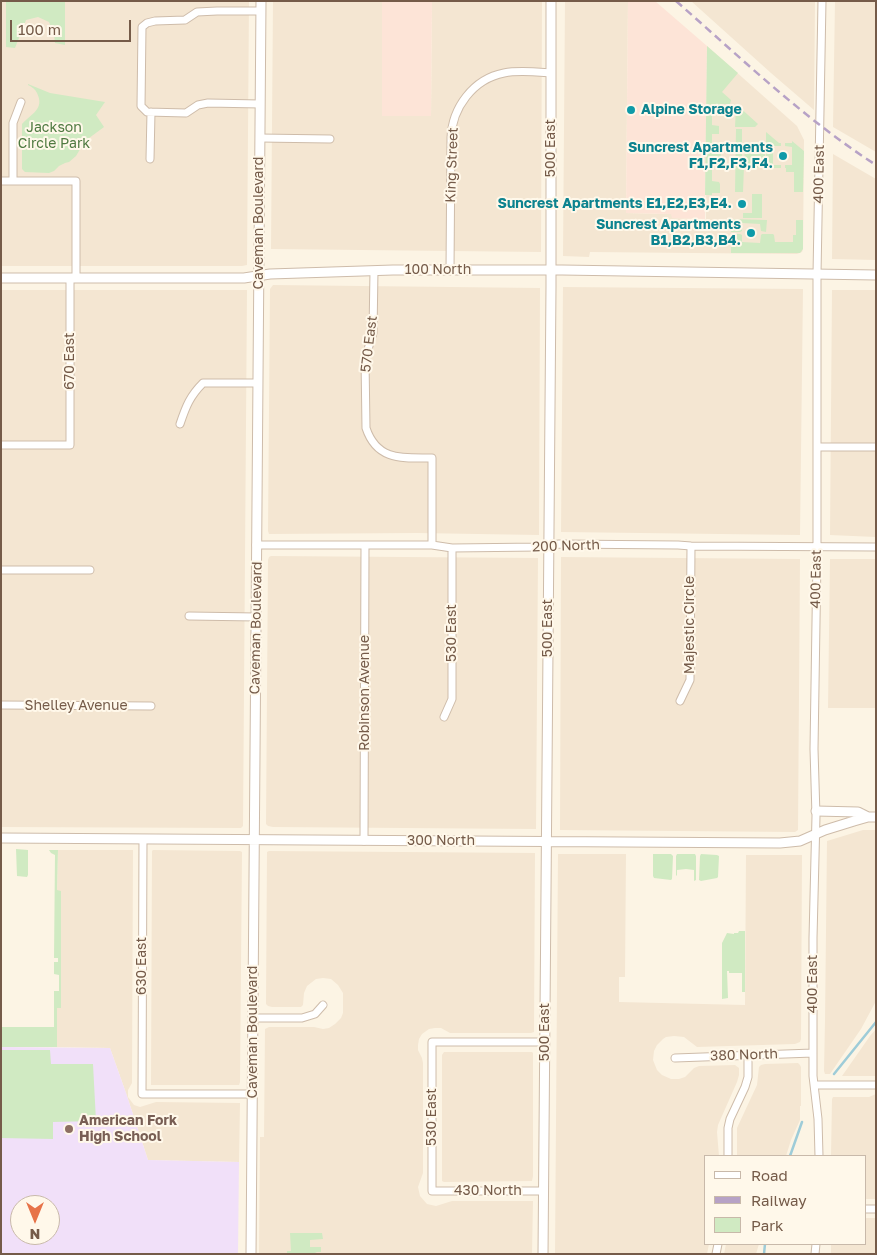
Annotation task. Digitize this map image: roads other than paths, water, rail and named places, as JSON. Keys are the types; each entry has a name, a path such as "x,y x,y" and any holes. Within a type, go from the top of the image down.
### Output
{"street":[{"name":"500 East","path":"543,1254 552,271 551,1"},
{"name":"400 East","path":"818,1155 818,1120 813,1052 816,811 814,749 817,274 822,1"},
{"path":"260,104 208,103 198,105 186,113 149,112 141,106 142,27 147,22 185,20 197,12 261,6"},
{"name":"Caveman Boulevard","path":"251,1254 261,6"},
{"name":"King Street","path":"450,270 451,138 452,124 457,110 470,91 478,84 494,76 505,72 551,73"},
{"path":"1,181 13,181 13,123 21,102"},
{"path":"149,112 150,159"},
{"path":"260,138 330,138"},
{"name":"670 East","path":"1,444 70,445 76,181 13,181"},
{"name":"100 North","path":"1,278 244,278 270,274 450,270 876,274"},
{"name":"570 East","path":"374,271 373,333 365,359 366,428 374,446 392,457 432,458 432,545"},
{"path":"180,424 193,393 203,383 258,383"},
{"path":"817,446 876,447"},
{"name":"200 North","path":"256,545 432,545 452,548 539,547 559,544 876,547"},
{"name":"Robinson Avenue","path":"364,841 365,545"},
{"name":"Majestic Circle","path":"680,701 690,680 691,546"},
{"name":"530 East","path":"444,717 452,699 452,548"},
{"path":"1,570 90,570"},
{"path":"189,616 256,617"},
{"name":"Shelley Avenue","path":"1,706 151,706"},
{"path":"816,811 858,812 872,817"},
{"name":"300 North","path":"1,838 780,843 800,841 815,834 872,817"},
{"name":"630 East","path":"143,839 142,1094 252,1094"},
{"path":"253,1018 302,1018 315,1014 323,1005"},
{"name":"530 East","path":"432,1191 432,1042 545,1042"},
{"name":"380 North","path":"675,1058 813,1052"},
{"path":"728,1155 728,1128 748,1077 748,1055"},
{"path":"814,1084 876,1085"},
{"name":"430 North","path":"432,1191 544,1192"}],"waterway":[{"path":"834,1074 876,1022"},
{"path":"790,1155 802,1122"},
{"path":"764,1254 765,1245"}],"railway":[{"path":"676,1 823,128 876,165"}],"place":[{"name":"Alpine Storage","path":"631,110"},
{"name":"Suncrest Apartments F1,F2,F3,F4.","path":"783,156"},
{"name":"Suncrest Apartments E1,E2,E3,E4.","path":"742,204"},
{"name":"Suncrest Apartments B1,B2,B3,B4.","path":"751,233"},
{"name":"American Fork High School","path":"69,1129"}],"park label":[{"name":"Jackson Circle Park","path":"54,136"}]}
